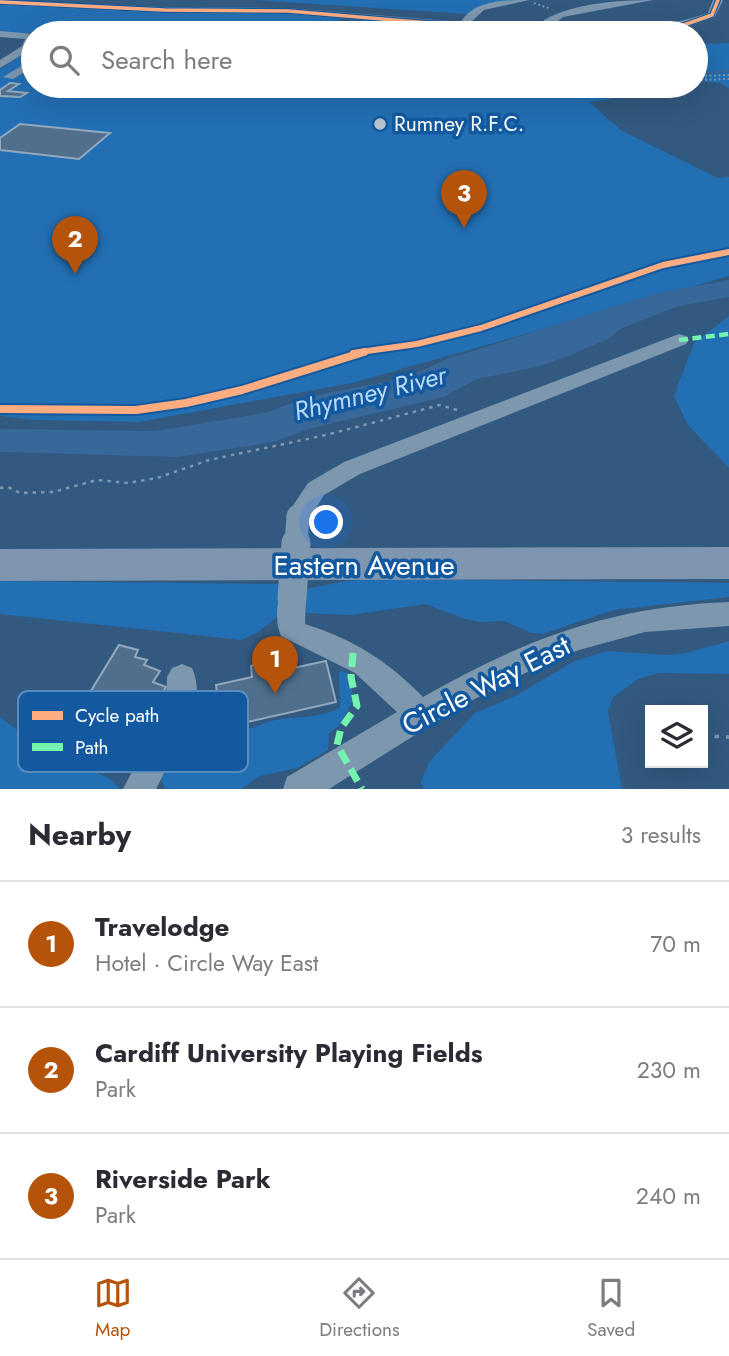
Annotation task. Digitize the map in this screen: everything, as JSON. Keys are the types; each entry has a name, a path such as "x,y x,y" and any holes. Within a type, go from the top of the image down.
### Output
{"highway":[{"name":"Eastern Avenue","path":"0,547 729,545"},
{"name":"Eastern Avenue","path":"0,565 729,563"}],"street":[{"path":"466,21 468,15 476,10 526,0"},
{"path":"550,21 566,14 648,0"},
{"path":"698,21 706,19 714,12 718,0"},
{"path":"0,2 164,10 288,11 414,21"},
{"path":"706,19 724,23"},
{"path":"0,34 21,38"},
{"path":"2,62 21,48"},
{"path":"9,77 21,69"},
{"path":"421,715 366,662 341,648 296,633 291,628 298,516 316,489 352,468 679,340"},
{"name":"Circle Way East","path":"299,789 421,715 519,662 583,636 651,620 729,614"},
{"path":"182,677 182,691"},
{"path":"139,789 148,772"}],"path":[{"path":"526,0 566,14"},
{"path":"708,76 729,75"},
{"path":"708,78 729,79"},
{"path":"0,488 8,487 20,493 53,492 97,480 128,483 157,478 209,460 326,435 440,405 480,416"},
{"path":"708,739 729,737"}],"shaded area":[{"path":"256,0 519,0 467,14"},
{"path":"0,3 341,16 338,21 21,21 21,33 0,33"},
{"path":"729,43 729,88 721,83 708,82 708,44"},
{"path":"21,56 21,98 611,98 589,102 622,131 718,178 729,177 729,276 352,383 139,422 37,420 0,416 0,69"},
{"path":"729,316 729,468 688,425 674,396 694,343"},
{"path":"375,579 729,583 729,597 614,610 543,634 531,633 505,621 480,622 465,619 426,604 351,615 306,613 301,605 305,589"},
{"path":"0,581 285,584 281,614 258,632 241,640 0,614"},
{"path":"729,641 729,674 659,673 638,679 613,697 608,712 622,789 424,789 421,783 429,762 475,713 515,696 575,661 607,651 667,655 686,653"},
{"path":"339,672 348,674 354,699 339,726 329,733 328,750 297,768 260,776 241,789 166,789 161,780 164,772 248,772 248,728 276,720 320,715 340,707"},
{"path":"0,717 18,731 18,772 95,772 112,780 119,789 0,789"}],"water":[{"name":"Rhymney River","path":"729,280 729,297 679,306 620,329 610,338 571,355 537,367 477,379 444,397 312,428 273,442 178,457 0,452 0,429 155,431 265,413 307,397 405,378 447,359 657,293"}],"building":[{"path":"10,83 19,84 8,91 21,92 21,96 0,96 0,90"},
{"path":"20,124 110,133 79,159 0,150 0,138"},
{"path":"119,645 138,650 135,657 147,660 144,665 160,671 153,682 166,687 164,691 91,691"},
{"path":"276,658 279,671 326,661 336,702 248,722 248,691 217,691 216,685 252,677 251,666"}],"waterway":[{"path":"708,73 729,71"}],"marked path":[{"path":"679,340 729,334"},
{"path":"353,653 351,677 357,706 341,728 337,745 362,789"}],"cycle path":[{"path":"695,21 712,15 718,0"},
{"path":"0,2 164,10 288,11 406,21"},
{"path":"0,409 136,410 186,403 242,390 355,353 417,344 481,328 663,265 729,252"}],"place":[{"name":"Rumney R.F.C.","path":"380,124"},
{"name":"Riverside Park","path":"464,228"},
{"name":"Cardiff University Playing Fields","path":"75,274"},
{"name":"Travelodge","path":"275,694"}]}
